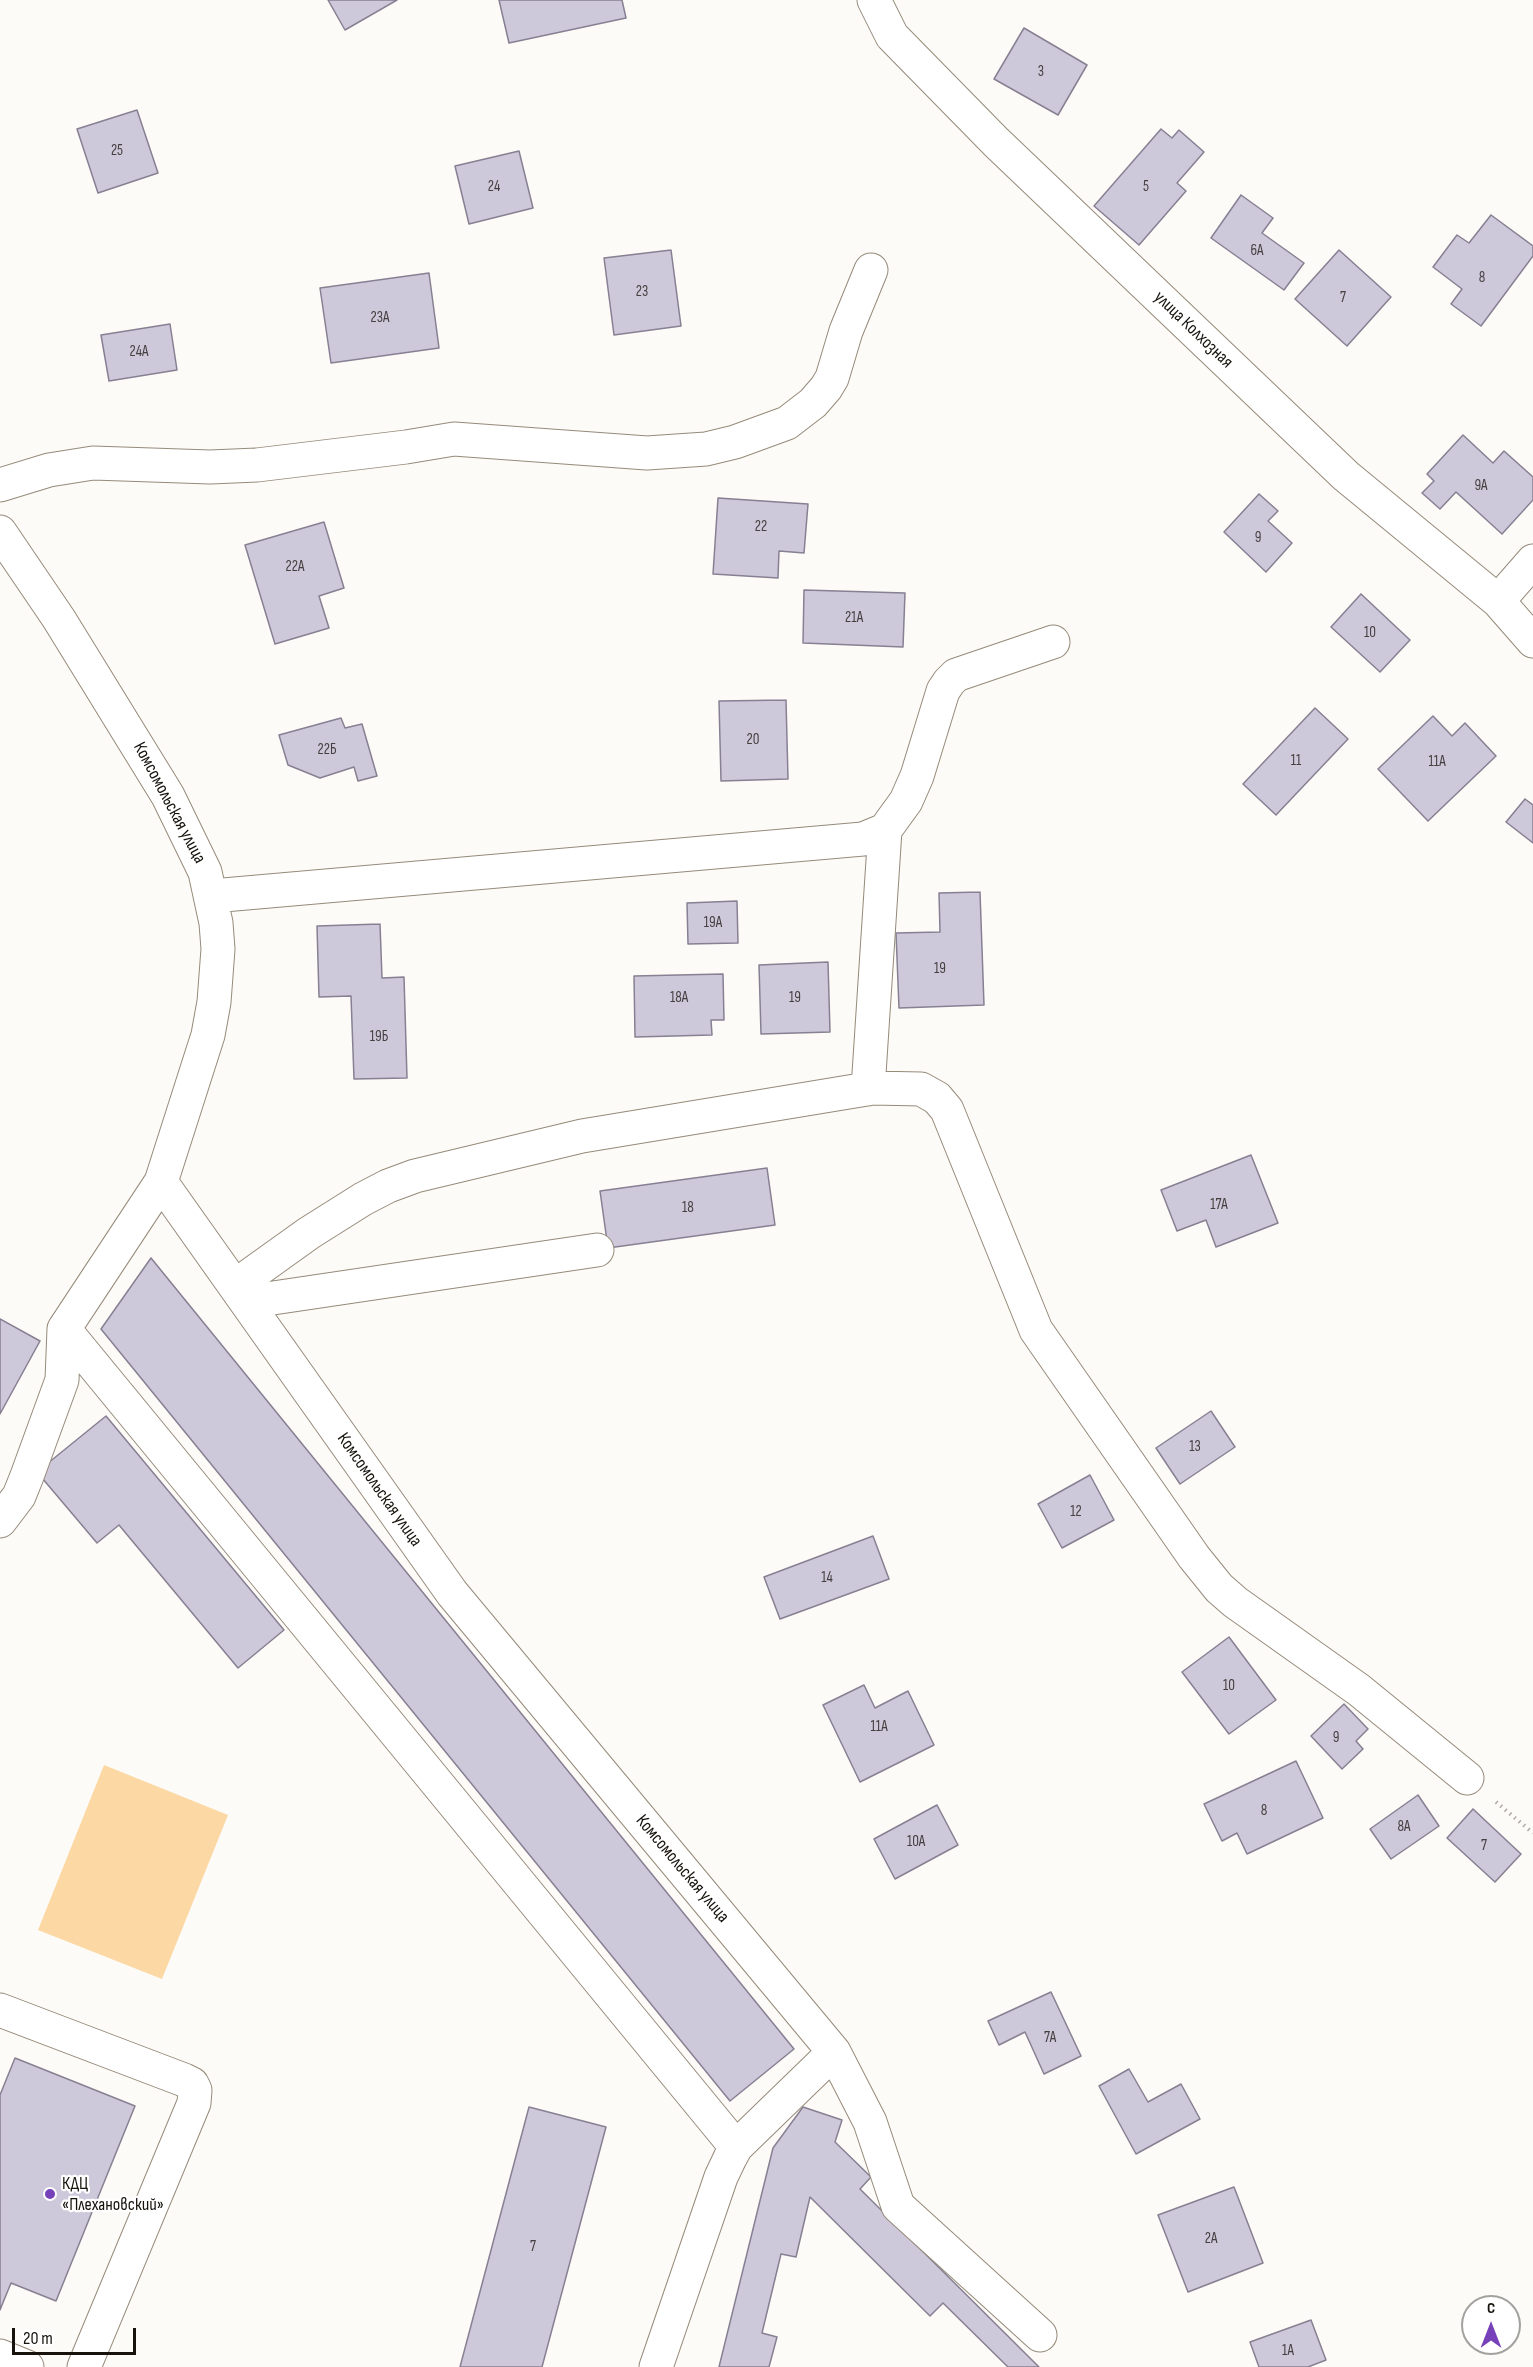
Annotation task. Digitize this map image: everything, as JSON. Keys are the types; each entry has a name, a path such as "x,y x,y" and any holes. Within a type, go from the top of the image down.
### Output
{"street":[{"name":"улица Колхозная","path":"874,0 892,36 996,142 1346,476 1498,601 1533,641"},
{"path":"0,485 66,465 93,463 210,467 257,465 454,439 647,453 706,449 735,442 787,423 813,403 826,388 832,378 846,331 871,270"},
{"name":"Комсомольская улица","path":"0,532 59,619 168,796 201,860 212,896 218,949 214,1002 208,1035 161,1182 452,1593 834,2052 870,2122 898,2206 1040,2335"},
{"path":"1498,601 1533,561"},
{"path":"868,1089 885,831 906,801 917,776 944,691 949,682 956,675 1053,642"},
{"path":"212,896 862,839 885,831"},
{"path":"241,1294 309,1233 363,1199 414,1176 582,1136 868,1089 899,1087 921,1089 937,1098 947,1110 1036,1330 1194,1557 1219,1588 1234,1602 1359,1690 1467,1778"},
{"path":"0,1521 19,1496 62,1380 64,1329 161,1182"},
{"path":"241,1294 597,1250"},
{"path":"64,1329 736,2147"},
{"path":"0,2010 184,2080 192,2084 195,2090 194,2103 84,2367"},
{"path":"656,2367 722,2176 736,2147 834,2052"},
{"path":"0,2356 27,2367"}],"path":[{"path":"1467,1778 1533,1833"}],"shaded area":[{"path":"104,1765 228,1815 162,1979 38,1930"}],"building":[{"path":"328,0 397,0 345,30"},
{"path":"499,0 622,0 626,18 509,43"},
{"path":"1024,28 1087,65 1058,115 994,79"},
{"path":"137,110 158,173 98,193 77,129"},
{"path":"1161,129 1172,138 1179,130 1204,152 1177,183 1186,191 1139,245 1094,206"},
{"path":"519,151 533,208 469,224 455,166"},
{"path":"1241,195 1273,218 1262,233 1304,263 1284,290 1211,238"},
{"path":"1491,215 1533,246 1533,256 1481,326 1451,304 1462,289 1433,267 1457,235 1469,243"},
{"path":"671,250 681,326 614,335 604,258"},
{"path":"1339,250 1391,297 1347,346 1295,299"},
{"path":"429,273 439,348 331,363 320,288"},
{"path":"170,324 177,370 109,381 101,335"},
{"path":"1463,435 1493,463 1504,451 1533,477 1533,500 1502,534 1456,492 1440,509 1422,493 1434,481 1427,474"},
{"path":"1259,494 1278,511 1268,521 1292,543 1266,572 1224,532"},
{"path":"718,498 808,504 804,553 779,551 778,578 713,574"},
{"path":"324,522 344,588 319,596 329,628 275,644 245,545"},
{"path":"804,590 905,593 903,647 803,643"},
{"path":"1361,594 1410,640 1380,672 1331,627"},
{"path":"786,700 788,779 721,781 719,701"},
{"path":"1315,708 1348,739 1276,815 1243,784"},
{"path":"1433,716 1452,736 1465,723 1496,756 1428,821 1378,769"},
{"path":"341,718 345,728 362,724 377,776 358,781 354,767 320,778 288,765 279,735"},
{"path":"1525,799 1533,805 1533,843 1506,822"},
{"path":"980,892 984,1005 899,1008 896,933 940,932 939,893"},
{"path":"737,901 738,943 688,944 687,903"},
{"path":"380,924 382,978 404,977 407,1078 354,1079 351,996 319,997 317,926"},
{"path":"828,962 830,1032 761,1034 759,965"},
{"path":"723,974 724,1020 711,1020 712,1035 635,1037 634,976"},
{"path":"1251,1155 1278,1223 1216,1247 1206,1220 1177,1231 1161,1190"},
{"path":"767,1168 775,1225 608,1248 600,1191"},
{"path":"151,1258 794,2049 730,2101 101,1329"},
{"path":"0,1319 40,1341 0,1414"},
{"path":"1211,1411 1235,1447 1180,1484 1156,1448"},
{"path":"106,1416 284,1630 238,1668 119,1525 97,1543 37,1472"},
{"path":"1090,1475 1114,1520 1062,1548 1038,1504"},
{"path":"873,1536 889,1579 780,1619 764,1577"},
{"path":"1229,1637 1276,1700 1229,1734 1182,1672"},
{"path":"864,1685 875,1708 908,1691 934,1745 860,1782 823,1705"},
{"path":"1344,1704 1368,1729 1356,1741 1363,1749 1342,1769 1311,1736"},
{"path":"1296,1761 1323,1818 1247,1854 1237,1833 1222,1841 1204,1804"},
{"path":"1418,1795 1439,1826 1391,1859 1370,1829"},
{"path":"937,1805 958,1845 895,1879 874,1839"},
{"path":"1473,1809 1521,1854 1495,1882 1447,1838"},
{"path":"1051,1992 1081,2056 1044,2074 1025,2032 999,2045 988,2021"},
{"name":"КДЦ «Плехановский»","path":"15,2058 135,2106 56,2301 11,2283 0,2310 0,2095"},
{"path":"1129,2069 1148,2102 1181,2084 1200,2119 1136,2154 1099,2086"},
{"path":"529,2107 606,2127 542,2367 460,2367"},
{"path":"803,2107 842,2120 835,2142 871,2177 860,2189 1039,2367 1008,2367 943,2303 930,2316 810,2197 796,2257 781,2254 762,2333 777,2337 769,2367 719,2367 773,2148"},
{"path":"1234,2187 1263,2263 1188,2292 1158,2215"},
{"path":"1311,2320 1326,2360 1308,2367 1259,2367 1250,2342"}],"place":[{"name":"КДЦ «Плехановский»","path":"50,2194"}]}
